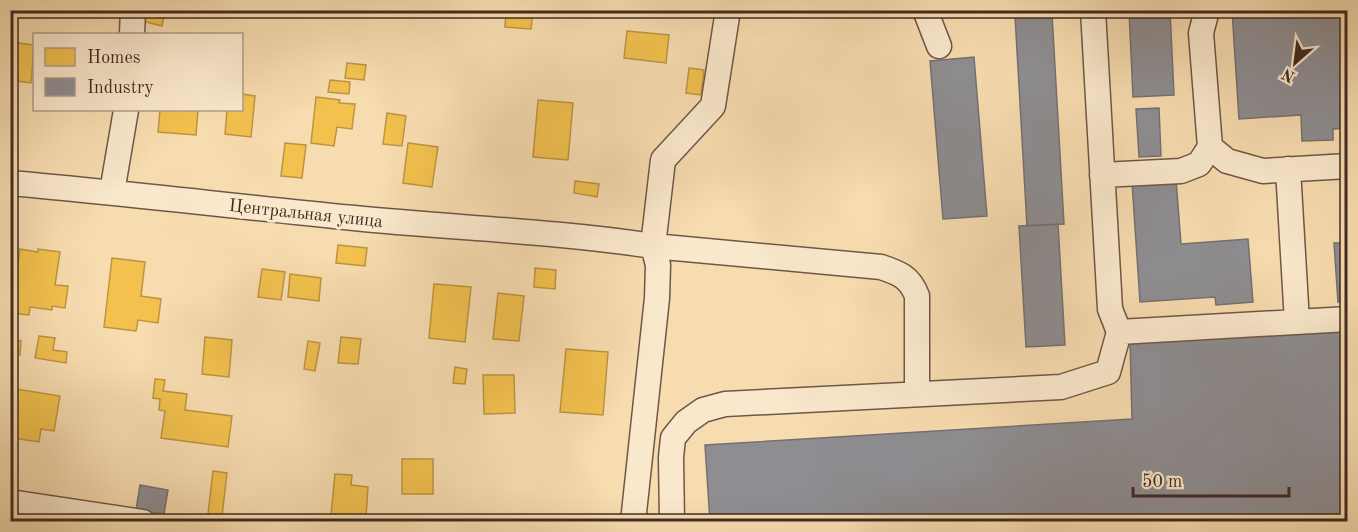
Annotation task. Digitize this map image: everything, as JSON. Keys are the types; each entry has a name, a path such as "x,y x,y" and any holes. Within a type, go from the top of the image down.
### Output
{"street":[{"path":"132,33 134,10"},
{"path":"633,522 657,298 658,265 653,246 663,160 713,106 728,10"},
{"path":"925,10 939,46"},
{"path":"672,522 670,456 673,438 686,422 703,410 725,404 1061,387 1108,372 1119,332 1110,309 1092,10"},
{"path":"1102,175 1181,171 1199,164 1210,147 1201,33 1207,10"},
{"path":"112,192 126,111"},
{"path":"1210,147 1227,161 1263,171 1347,166"},
{"path":"1288,169 1298,322"},
{"name":"Центральная улица","path":"10,183 356,219 602,238 653,246 881,267 905,276 914,286 917,296 917,394"},
{"path":"1119,332 1347,319"},
{"path":"10,502 143,522"}],"building: Homes":[{"path":"144,10 165,10 162,26 142,21"},
{"path":"506,10 533,10 531,29 505,27"},
{"path":"627,31 669,35 666,63 624,58"},
{"path":"10,42 33,45 31,83 10,80"},
{"path":"347,63 366,65 364,80 345,78"},
{"path":"689,68 704,70 701,95 686,93"},
{"path":"330,80 350,82 349,94 328,92"},
{"path":"243,94 255,96 251,137 225,134 227,111 243,111"},
{"path":"316,97 340,100 339,103 355,104 352,129 337,127 334,146 311,143"},
{"path":"538,100 573,103 568,160 533,157"},
{"path":"160,111 198,111 196,135 158,132"},
{"path":"387,113 406,116 402,146 383,144"},
{"path":"285,143 306,145 302,178 281,176"},
{"path":"408,143 438,147 432,187 403,183"},
{"path":"575,181 599,184 597,197 574,193"},
{"path":"338,245 367,248 365,266 336,263"},
{"path":"20,249 60,252 55,285 68,286 65,308 52,306 52,310 30,307 29,315 10,313 10,282 15,283"},
{"path":"112,258 145,262 141,296 161,299 158,323 138,320 136,331 104,327"},
{"path":"535,268 556,270 555,289 534,287"},
{"path":"262,269 285,272 281,300 258,297"},
{"path":"290,274 321,278 319,301 288,297"},
{"path":"434,284 471,287 465,342 429,338"},
{"path":"498,293 524,296 519,341 493,339"},
{"path":"39,336 55,338 53,350 67,352 66,363 35,358"},
{"path":"205,337 232,340 229,377 202,374"},
{"path":"341,337 361,339 358,364 338,363"},
{"path":"10,340 21,341 20,355 10,354"},
{"path":"308,341 320,343 315,371 304,369"},
{"path":"566,349 608,352 603,415 560,412"},
{"path":"455,367 467,369 465,384 453,383"},
{"path":"483,375 514,375 515,413 484,414"},
{"path":"155,379 165,380 163,391 187,394 185,410 232,416 228,447 161,438 165,411 159,410 160,399 153,398"},
{"path":"10,388 60,396 54,431 41,429 39,442 13,438 15,425 10,424"},
{"path":"402,459 433,459 433,494 402,494"},
{"path":"213,471 227,473 222,516 208,514"},
{"path":"335,474 352,475 351,485 368,487 366,517 331,515"}],"building: Industry":[{"path":"1129,10 1170,10 1174,95 1133,97"},
{"path":"1232,10 1294,10 1294,16 1324,14 1323,10 1348,10 1348,128 1333,129 1333,140 1302,141 1301,115 1239,119"},
{"path":"1052,14 1064,224 1027,226 1015,16"},
{"path":"974,57 987,216 943,219 930,61"},
{"path":"1159,108 1161,156 1139,157 1136,109"},
{"path":"1176,179 1181,244 1248,239 1253,302 1216,305 1215,297 1140,302 1132,182"},
{"path":"1058,224 1065,345 1026,347 1019,226"},
{"path":"1334,243 1348,243 1348,302 1338,302"},
{"path":"1348,330 1348,522 710,522 705,445 1132,419 1130,343"},
{"path":"140,485 168,490 164,514 136,510"}]}
